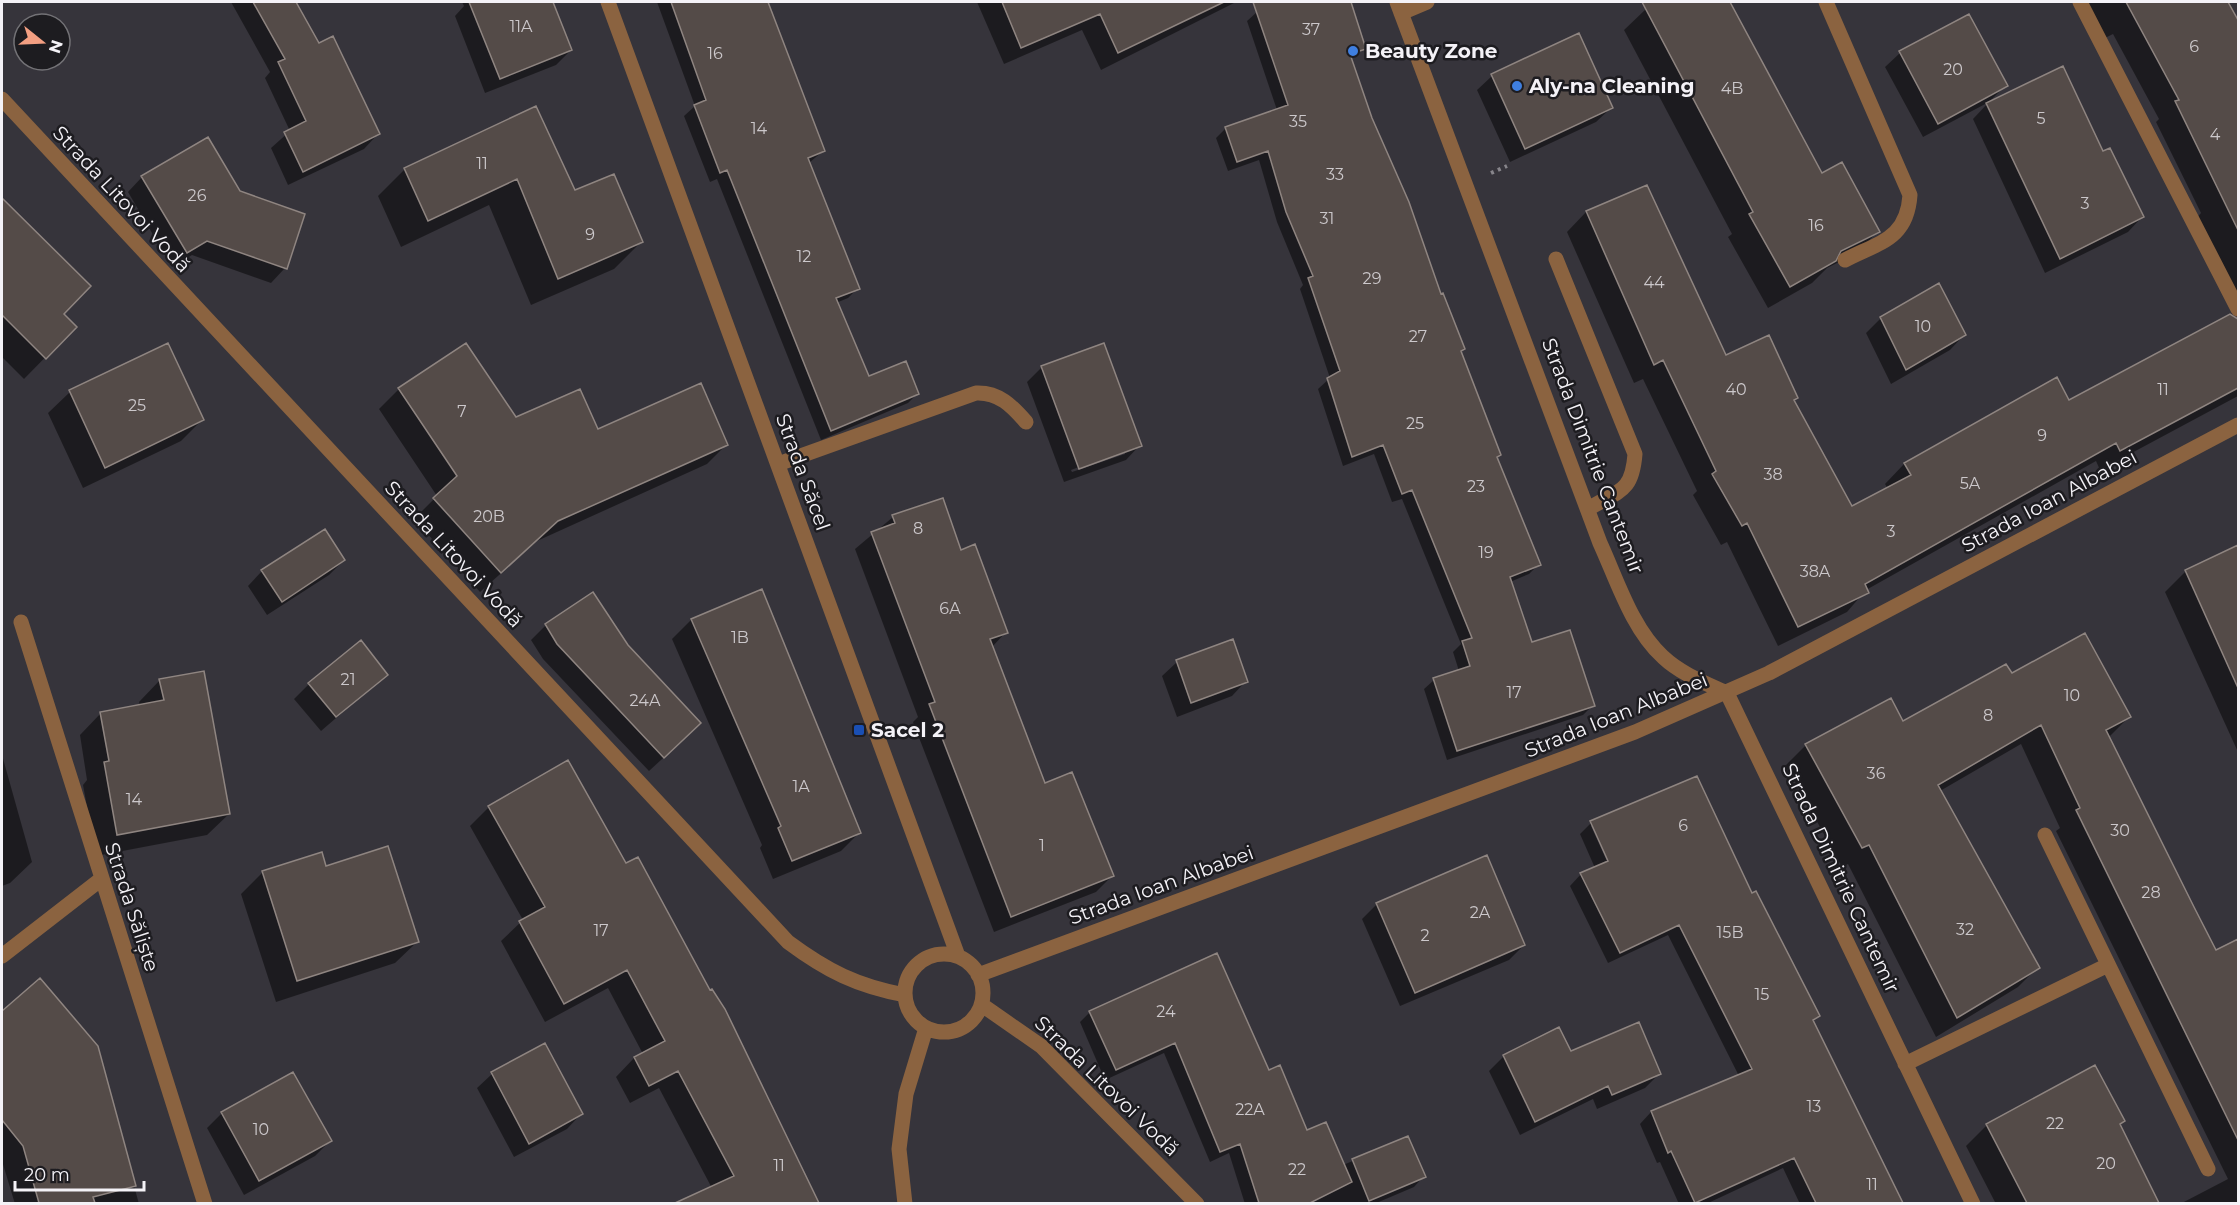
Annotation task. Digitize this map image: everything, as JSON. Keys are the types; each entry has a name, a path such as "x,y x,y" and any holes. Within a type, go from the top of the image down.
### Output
{"street":[{"name":"Strada Săcel","path":"608,2 958,956"},
{"path":"1399,7 1427,2"},
{"path":"1827,2 1910,195 1909,211 1898,233 1845,260"},
{"path":"2080,2 2238,309"},
{"name":"Strada Dimitrie Cantemir","path":"1399,7 1600,543 1647,639 1663,657 1690,676 1727,693 1973,1203"},
{"name":"Strada Litovoi Vodă","path":"2,99 788,942 820,966 848,980 905,995"},
{"path":"1556,259 1635,454 1634,473 1629,484 1588,509"},
{"path":"778,464 976,393 986,393 1004,400 1026,422"},
{"name":"Strada Ioan Albabei","path":"978,975 1635,732 1727,693 2238,425"},
{"name":"Strada Săliște","path":"21,622 100,880 205,1203"},
{"path":"2045,836 2208,1169"},
{"path":"2,956 100,880"},
{"path":"945,954 958,956 973,967 978,975 982,984 982,1005 965,1026 952,1031 939,1032 926,1028 911,1015 905,995 912,970 921,961 945,954"},
{"path":"1905,1064 2108,965"},
{"name":"Strada Litovoi Vodă","path":"982,1005 1041,1046 1197,1203"},
{"path":"905,1203 899,1149 906,1094 926,1028"}],"building":[{"path":"253,2 296,2 319,43 333,36 380,134 303,172 284,132 306,121 278,62 285,59"},
{"path":"469,2 553,2 572,50 500,79"},
{"path":"671,2 768,2 825,151 808,158 860,289 836,298 869,376 906,361 919,394 831,431 727,170 720,173 694,105 706,100"},
{"path":"1002,2 1224,2 1118,53 1100,14 1021,48"},
{"path":"1253,2 1351,2 1366,49 1350,54 1372,118 1409,202 1441,294 1443,293 1465,349 1461,351 1501,455 1497,457 1541,565 1510,577 1532,642 1570,630 1595,706 1457,751 1433,678 1470,666 1462,641 1472,638 1412,490 1402,494 1383,445 1352,457 1327,378 1340,371 1308,278 1313,276 1286,212 1268,151 1237,162 1225,127 1288,105"},
{"path":"1642,2 1730,2 1822,173 1842,162 1880,232 1841,251 1836,261 1790,287 1749,214 1753,212"},
{"path":"2126,2 2228,2 2238,20 2238,230 2175,101 2179,100"},
{"path":"1969,14 2008,86 1938,124 1899,51"},
{"path":"1579,33 1613,108 1525,149 1491,74"},
{"path":"2063,66 2103,151 2110,148 2144,217 2060,259 1986,103"},
{"path":"536,106 575,190 614,174 643,242 558,279 517,179 428,221 404,168"},
{"path":"208,137 240,191 305,214 287,269 207,241 187,253 141,176"},
{"path":"1647,185 1726,355 1769,335 1798,398 1794,400 1852,506 1911,475 1904,463 2057,377 2069,400 2230,314 2238,319 2238,388 2120,451 2116,443 1865,584 1869,593 1798,627 1747,523 1742,526 1712,474 1716,471 1663,360 1654,365 1586,211"},
{"path":"2,198 91,286 64,314 77,327 46,359 2,315"},
{"path":"1939,283 1966,335 1906,370 1880,317"},
{"path":"168,343 204,420 105,468 69,390"},
{"path":"466,343 516,417 580,389 598,429 701,383 728,445 558,521 501,573 433,498 457,476 398,388"},
{"path":"1104,343 1142,446 1079,469 1041,366"},
{"path":"943,498 961,550 975,544 1008,633 990,639 1045,783 1072,772 1114,876 1011,917 929,704 935,702 871,532 895,523 892,515"},
{"path":"325,529 345,560 282,602 261,570"},
{"path":"2238,545 2238,688 2185,570"},
{"path":"762,589 861,833 792,861 778,828 781,826 691,619"},
{"path":"593,592 628,645 701,723 664,758 557,644 545,624"},
{"path":"2085,633 2131,717 2106,730 2194,907 2216,950 2238,939 2238,1140 2076,810 2080,808 2041,725 1938,785 2040,968 1957,1018 1869,845 1862,848 1805,744 1891,698 1903,721 2006,664 2012,673"},
{"path":"1233,639 1248,682 1191,703 1176,660"},
{"path":"361,640 388,675 336,717 308,683"},
{"path":"204,671 230,814 117,835 104,762 109,761 100,712 164,700 159,679"},
{"path":"568,760 626,863 638,857 710,990 712,989 725,1009 819,1203 675,1203 734,1176 678,1071 649,1086 634,1057 665,1041 627,970 564,1004 519,921 545,907 488,806"},
{"path":"1697,776 1752,893 1756,891 1820,1016 1813,1020 1903,1203 1816,1203 1794,1158 1695,1203 1671,1151 1668,1153 1651,1111 1752,1069 1679,925 1620,953 1580,873 1608,861 1590,821"},
{"path":"388,846 419,942 297,981 262,871 322,852 326,866"},
{"path":"1487,855 1525,945 1415,993 1376,903"},
{"path":"1217,953 1269,1070 1280,1065 1307,1130 1326,1122 1352,1182 1310,1203 1259,1203 1240,1144 1220,1152 1175,1043 1116,1070 1089,1011"},
{"path":"40,978 98,1046 136,1186 93,1197 95,1203 39,1203 23,1146 2,1120 2,1011"},
{"path":"1639,1022 1661,1074 1612,1095 1608,1086 1535,1122 1503,1055 1559,1027 1571,1051"},
{"path":"545,1043 583,1114 529,1144 491,1072"},
{"path":"2095,1065 2125,1121 2120,1124 2159,1203 2027,1203 1986,1124"},
{"path":"293,1072 332,1141 259,1181 221,1112"},
{"path":"1408,1136 1426,1177 1369,1201 1352,1159"}],"place":[{"name":"Beauty Zone","path":"1353,51"},
{"name":"Aly-na Cleaning","path":"1517,86"},
{"name":"Sacel 2","path":"859,730"}]}
